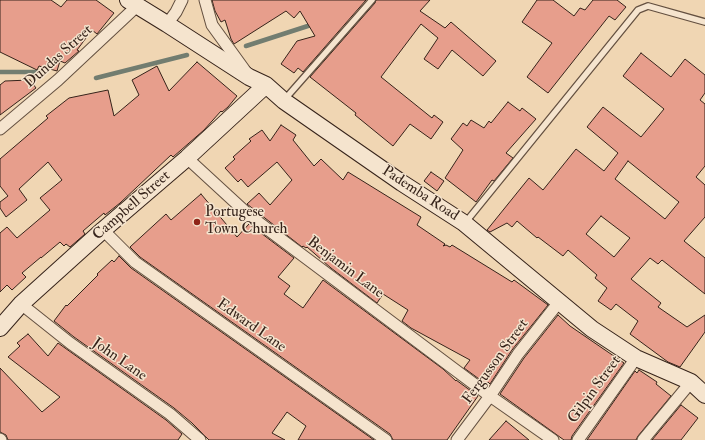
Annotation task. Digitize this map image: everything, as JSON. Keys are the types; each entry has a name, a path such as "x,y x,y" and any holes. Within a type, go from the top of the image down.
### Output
{"main road":[{"name":"Pademba Road","path":"133,3 249,77 266,85 284,101 402,183 464,223 592,328 636,358 691,382 705,395"},
{"name":"Campbell Street","path":"0,328 21,304 187,158 266,85"}],"street":[{"path":"167,24 176,12 182,0"},
{"path":"205,0 212,25 249,77"},
{"name":"Dundas Street","path":"0,129 58,80 133,3"},
{"name":"Benjamin Lane","path":"187,158 250,216 490,396 553,440"},
{"name":"Edward Lane","path":"104,230 136,262 386,440"},
{"name":"Fergusson Street","path":"457,440 490,396 518,354 559,302"},
{"name":"John Lane","path":"21,304 70,343 170,414 200,440"},
{"name":"Gilpin Street","path":"578,440 636,358"},
{"path":"643,440 691,382"}],"lane":[{"path":"284,101 372,0"},
{"path":"464,223 638,10 648,6 705,22"}],"building":[{"path":"0,0 51,0 61,7 67,0 96,0 114,13 97,34 92,30 77,50 79,51 65,63 60,61 57,71 39,66 37,70 0,52"},
{"path":"212,0 366,0 303,72 298,68 294,73 281,64 297,41 315,36 300,11 294,18 286,11 234,44 225,20 221,22 215,11"},
{"path":"376,0 430,0 420,11 445,28 451,22 496,61 483,76 452,50 438,69 424,59 438,38 421,24 381,77 432,118 434,115 443,122 431,139 410,124 393,146 355,115 356,113 310,77"},
{"path":"537,0 553,0 574,16 580,8 585,10 593,0 617,0 626,7 615,20 609,16 548,93 527,77 552,43 522,22"},
{"path":"641,53 671,77 685,59 705,75 705,93 700,100 705,104 705,166 696,177 705,185 705,217 684,241 705,258 705,294 662,260 658,264 650,258 631,279 661,303 658,307 687,327 705,315 705,332 680,367 668,362 630,334 638,321 616,304 611,310 598,301 607,288 595,278 597,275 568,250 563,256 538,237 537,238 517,221 512,227 507,223 490,232 487,230 529,178 543,190 576,149 604,171 618,153 587,127 603,107 641,137 664,109 623,76","holes":["628,161 679,202 665,219 615,179","601,216 630,238 614,257 586,234"]},
{"path":"197,62 237,96 228,107 222,112 221,111 204,130 173,157 171,155 120,203 105,215 104,213 83,231 85,234 70,247 66,244 64,246 60,242 22,273 26,277 12,290 7,285 0,292 0,233 7,227 17,238 50,210 40,198 62,180 48,162 19,189 27,200 6,217 0,208 0,202 8,196 0,186 0,159 48,118 46,116 69,98 108,90 114,116 139,95 132,80 157,66 169,91"},
{"path":"30,80 36,88 0,115 0,85 5,81"},
{"path":"508,102 520,111 522,108 536,119 506,153 513,158 494,181 492,180 476,202 445,178 463,150 451,139 463,123 467,126 471,120 484,128 489,121 491,123"},
{"path":"281,125 296,135 293,140 314,166 321,159 343,180 348,172 421,217 417,225 445,244 443,246 446,245 450,247 452,245 512,282 514,280 548,305 512,350 490,384 488,382 486,384 464,368 470,360 411,328 402,321 408,310 383,294 377,303 331,268 307,247 302,247 247,204 259,193 270,205 292,180 277,162 248,187 241,179 238,182 225,168 235,159 233,157 251,141 249,139 262,130 270,141"},
{"path":"431,172 444,181 437,191 424,181"},
{"path":"201,194 237,237 249,224 294,258 278,277 290,286 284,294 303,308 323,280 478,396 447,440 393,440 390,434 140,257 130,247 166,214 171,220"},
{"path":"119,256 131,268 374,440 298,440 306,426 287,412 272,433 285,440 209,440 174,408 74,337 54,321 66,305 67,306 98,275 97,274 112,260 114,262"},
{"path":"558,315 570,326 624,363 572,436 571,440 564,440 500,394 524,358"},
{"path":"28,334 48,356 58,343 166,420 182,434 178,440 8,440 6,435 0,432 0,368 42,412 60,397 8,357 20,346 17,343"},
{"path":"639,370 657,382 656,384 671,396 636,440 587,440 635,371 637,373"},
{"path":"681,405 698,418 681,440 652,440"},
{"path":"506,421 529,440 489,440"}],"waterway":[{"path":"246,46 314,24"},
{"path":"96,78 187,55"},
{"path":"0,72 41,72"}],"place":[{"name":"Portugese Town Church","path":"197,222"}]}
